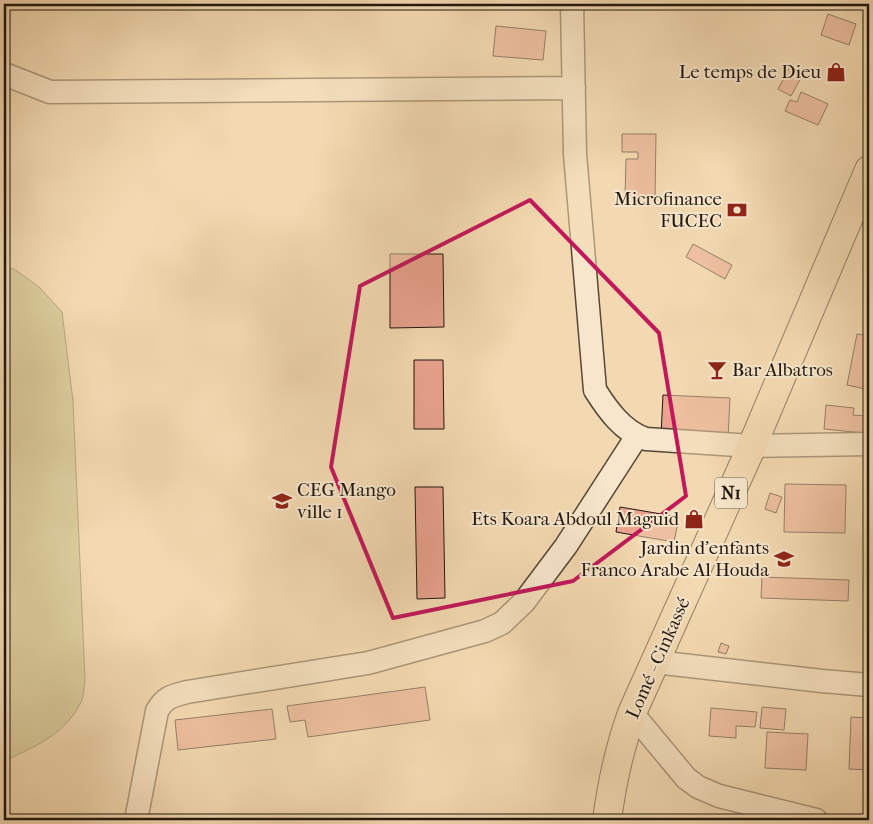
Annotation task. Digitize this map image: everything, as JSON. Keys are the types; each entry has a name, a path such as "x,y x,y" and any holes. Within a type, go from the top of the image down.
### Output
{"highway":[{"name":"Lomé - Cinkassé","path":"607,820 612,780 622,740 632,713 752,446 869,170"}],"street":[{"path":"572,4 578,195 595,390 606,408 637,436 646,439 752,446 869,444"},
{"path":"4,74 50,92 574,88"},
{"path":"136,820 157,712 161,703 187,692 368,662 484,631 502,623 524,602 566,546 637,436"},
{"path":"655,662 869,685"},
{"path":"632,713 686,778 698,787 719,796 816,820"}],"highlighted area":[{"path":"530,200 659,333 686,496 573,581 393,618 331,467 360,286"}],"shaded area":[{"path":"4,266 14,269 39,287 62,312 73,401 85,679 81,703 65,725 36,746 4,761"}],"building":[{"path":"828,14 856,24 849,45 821,35"},
{"path":"496,26 546,31 543,60 493,56"},
{"path":"790,67 803,74 791,96 778,89"},
{"path":"801,92 828,104 818,125 785,111 790,100 797,102"},
{"path":"622,134 656,134 655,198 625,198 626,159 638,159 638,152 622,152"},
{"path":"693,244 732,265 725,279 686,257"},
{"path":"390,254 443,254 444,327 390,328"},
{"path":"857,334 869,336 869,366 865,389 847,385"},
{"path":"414,360 443,360 444,429 414,429"},
{"path":"663,395 730,398 728,438 661,435"},
{"path":"826,405 854,408 853,415 866,416 864,433 824,429"},
{"path":"785,484 846,485 845,533 784,532"},
{"path":"415,487 443,487 445,598 417,599"},
{"path":"770,493 782,497 776,513 765,509"},
{"path":"620,507 679,517 674,542 616,532"},
{"path":"762,577 849,580 848,601 761,598"},
{"path":"721,643 729,646 726,654 718,652"},
{"path":"425,687 430,720 308,737 305,720 290,722 287,706"},
{"path":"762,707 786,709 784,730 760,728"},
{"path":"711,708 757,712 755,727 736,726 736,738 709,736"},
{"path":"272,709 276,739 178,750 175,720"},
{"path":"851,717 869,718 869,770 849,769"},
{"path":"767,732 808,734 806,770 765,768"}],"place":[{"name":"Le temps de Dieu","path":"836,72"},
{"name":"Microfinance FUCEC","path":"737,210"},
{"name":"Bar Albatros","path":"717,370"},
{"name":"CEG Mango ville 1","path":"282,501"},
{"name":"Ets Koara Abdoul Maguid","path":"694,519"},
{"name":"Jardin d'enfants Franco Arabe Al Houda","path":"784,559"}]}
